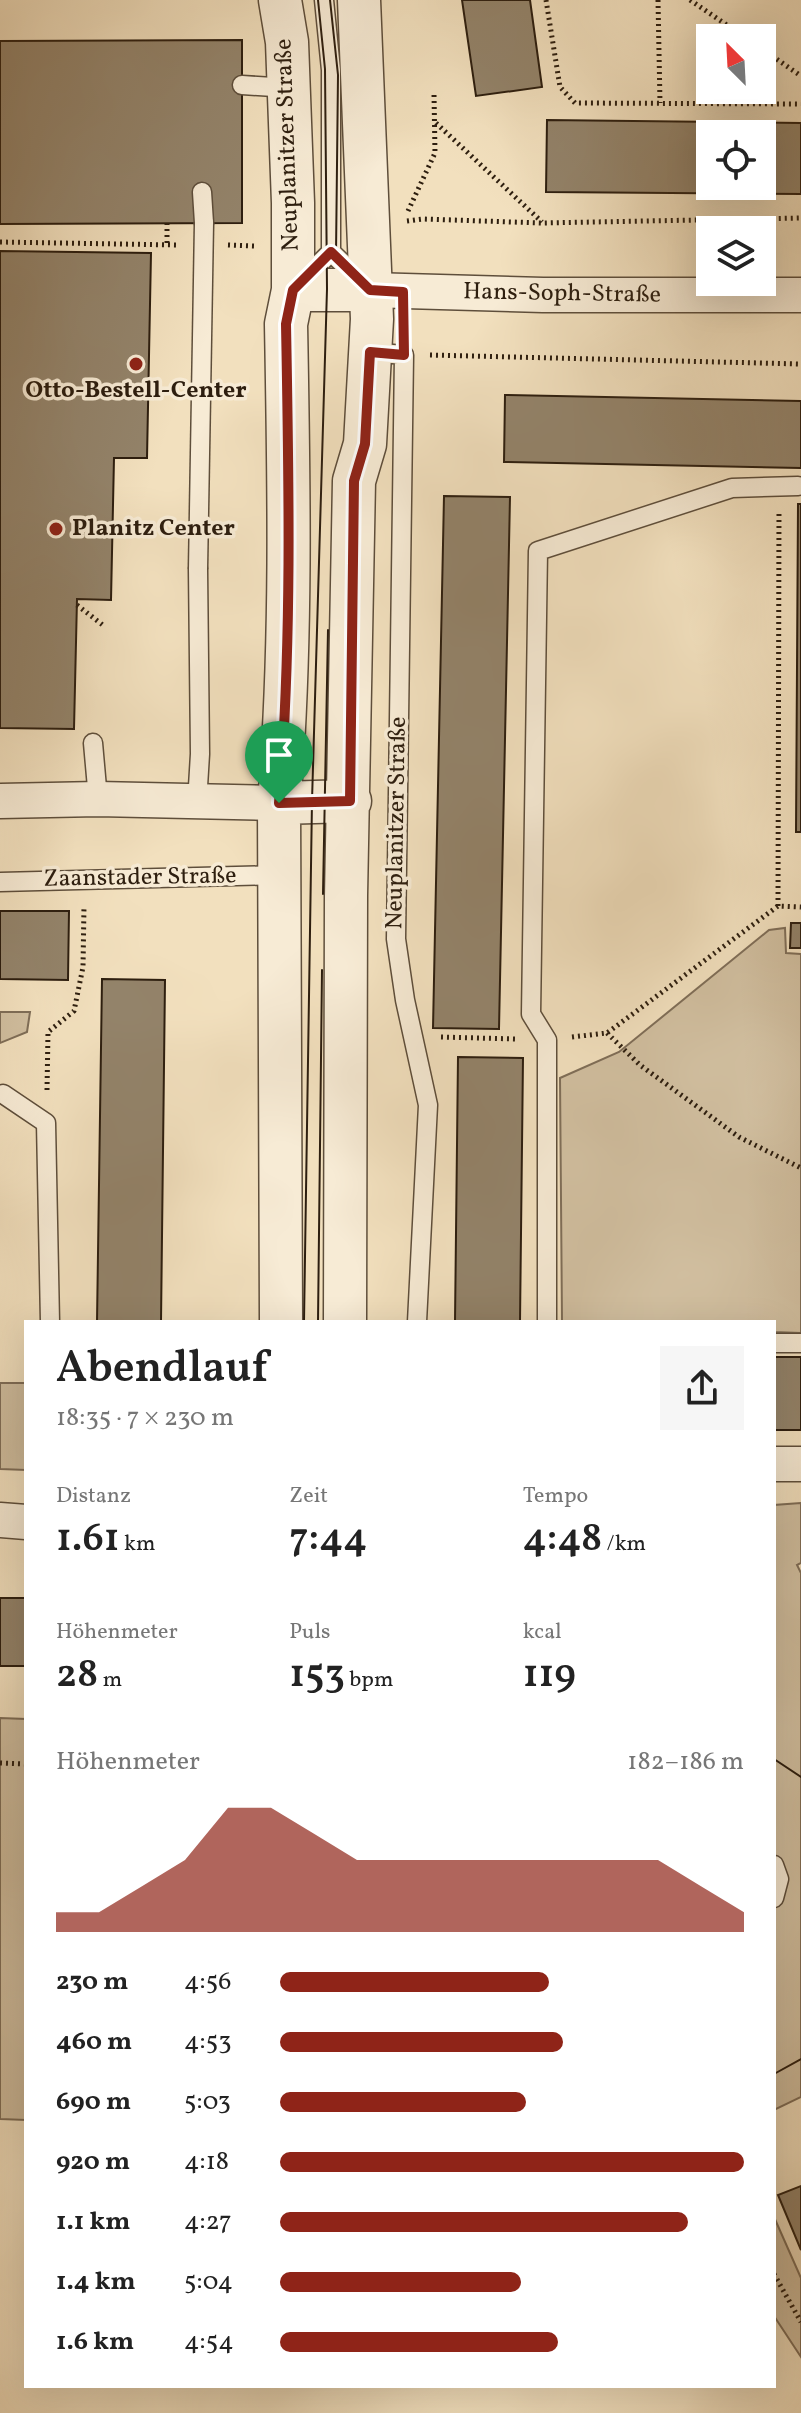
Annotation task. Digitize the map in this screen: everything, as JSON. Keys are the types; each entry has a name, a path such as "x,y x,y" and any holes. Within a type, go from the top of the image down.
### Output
{"street":[{"name":"Neuplanitzer Straße","path":"280,0 287,42 293,203 311,249 293,290 286,324 289,572 286,720 279,803 281,1320"},
{"name":"Neuplanitzer Straße","path":"345,1320 346,896 354,481 387,354 386,291 359,0"},
{"path":"293,290 386,291"},
{"name":"Hans-Soph-Straße","path":"386,291 801,295"},
{"path":"0,801 98,799 279,803"},
{"name":"Neuplanitzer Straße","path":"279,803 350,801"},
{"path":"776,1464 801,1464"},
{"path":"0,1520 24,1522"}],"lane":[{"path":"324,0 331,70 311,249 386,291"},
{"path":"242,85 289,88"},
{"path":"197,803 200,754 198,569 202,192"},
{"name":"Neuplanitzer Straße","path":"387,354 396,939 405,1000 428,1105 417,1320"},
{"path":"547,1320 547,1040 531,1014 538,551 732,488 798,486"},
{"path":"93,743 98,799"},
{"name":"Zaanstader Straße","path":"0,882 280,875"},
{"path":"3,1094 46,1123 50,1320"},
{"path":"776,1343 801,1343"},
{"path":"776,1871 779,1879 776,1890"}],"path":[{"path":"546,0 560,87 575,103 801,104"},
{"path":"658,0 660,103"},
{"path":"690,0 725,24"},
{"path":"776,59 801,76"},
{"path":"386,291 408,211 435,153 434,94"},
{"path":"436,123 542,223"},
{"path":"396,221 542,223 801,218"},
{"path":"167,223 167,245"},
{"path":"0,242 182,245"},
{"path":"227,245 311,249"},
{"path":"387,354 801,364"},
{"path":"778,906 779,486"},
{"path":"77,605 104,626"},
{"path":"46,1123 48,1032 74,1011 83,967 85,880"},
{"path":"414,1036 547,1040 607,1033 778,906 801,907"},
{"path":"607,1033 640,1065 739,1137 801,1168"},
{"path":"0,1763 24,1764"},
{"path":"776,2278 801,2322"}],"shaded area":[{"path":"785,928 786,953 801,954 801,1333 776,1332 776,1320 562,1320 560,1078 619,1052 769,930"},
{"path":"0,1012 30,1012 27,1032 0,1043"},
{"path":"0,1383 24,1383 24,1470 0,1469"},
{"path":"801,1503 801,1563 797,1565 801,1573 801,2097 776,2109 776,1505"},
{"path":"0,1718 24,1719 24,2120 0,2119"},
{"path":"776,2222 801,2278 801,2357 776,2319"}],"building":[{"path":"462,0 530,0 542,87 476,96"},
{"path":"242,40 242,223 0,224 0,41"},
{"path":"547,120 696,122 696,193 546,192"},
{"path":"776,123 801,123 801,194 776,194"},
{"name":"Planitz Center","path":"0,251 151,253 147,458 114,458 111,600 77,599 74,729 0,728"},
{"path":"505,395 801,401 801,468 504,462"},
{"path":"444,496 510,497 499,1029 433,1028"},
{"path":"798,504 801,504 801,832 796,832"},
{"path":"0,911 69,911 68,980 0,979"},
{"path":"791,923 801,923 801,948 790,948"},
{"path":"102,979 165,980 161,1320 97,1320"},
{"path":"458,1057 523,1058 520,1320 455,1320"},
{"path":"776,1357 801,1357 801,1430 776,1430"},
{"path":"0,1598 24,1598 24,1666 0,1666"},
{"path":"801,2186 801,2250 778,2195"}],"tram line":[{"path":"304,1320 312,801 327,289 325,69 318,0"},
{"path":"330,0 338,75 336,254"},
{"path":"323,894 328,630"},
{"path":"318,1320 322,970"},
{"path":"776,1760 801,1777"},
{"path":"776,2073 801,2059"}],"place":[{"name":"Otto-Bestell-Center","path":"136,364"},
{"name":"Planitz Center","path":"56,529"}],"route":[{"path":"331,252 370,290 403,292 404,355 370,352 365,444 354,481 350,801 279,803 286,720 289,557 286,324 293,290 331,252"}]}
